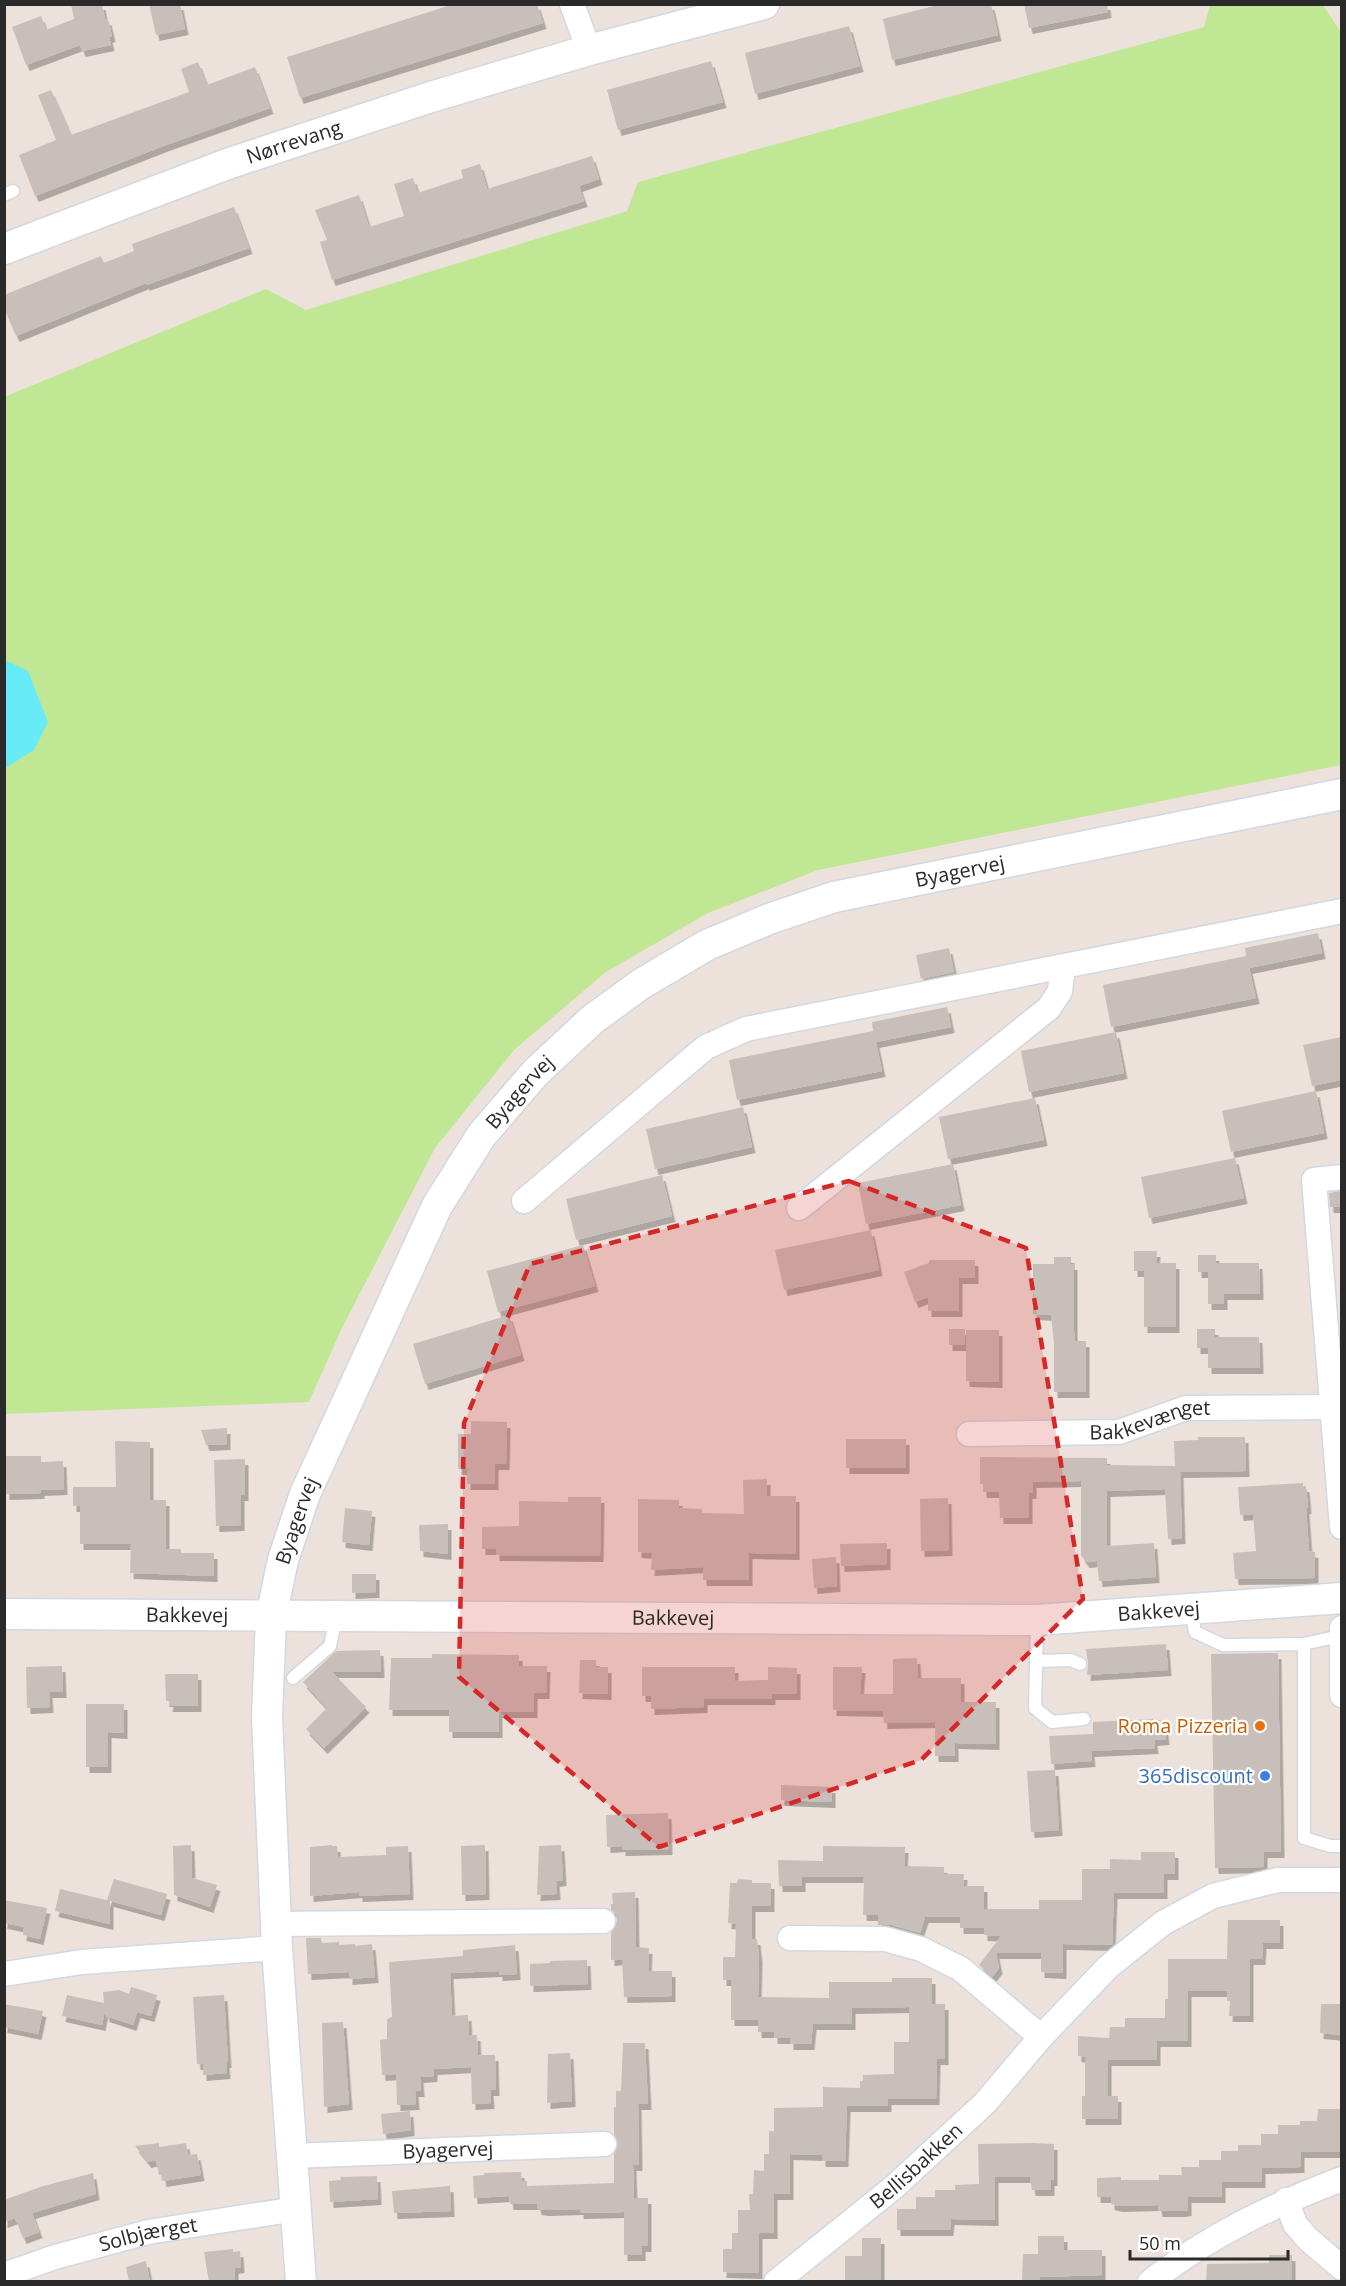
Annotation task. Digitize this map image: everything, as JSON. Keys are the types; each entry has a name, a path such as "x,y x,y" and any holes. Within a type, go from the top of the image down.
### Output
{"street":[{"path":"572,4 589,50"},
{"name":"Nørrevang","path":"4,249 230,163 431,97 589,50 764,4"},
{"name":"Byagervej","path":"301,2282 277,1936 267,1717 271,1617 283,1560 305,1494 437,1206 481,1136 536,1072 592,1019 641,984 707,945 769,919 834,897 1341,794"},
{"path":"524,1201 706,1047 746,1029 1341,911"},
{"path":"799,1208 1049,1008 1060,991 1063,967"},
{"path":"1341,1177 1314,1180 1333,1307 1332,1407 1341,1527"},
{"name":"Bakkevænget","path":"969,1434 1119,1432 1186,1408 1332,1407"},
{"name":"Bakkevej","path":"4,1614 1037,1620 1341,1598"},
{"path":"1341,1632 1341,1695"},
{"name":"Bellisbakken","path":"776,2282 894,2187 984,2103 1041,2037 1108,1967 1163,1923 1213,1896 1278,1880 1341,1880"},
{"path":"4,1974 277,1936 603,1921"},
{"path":"790,1938 885,1940 921,1949 962,1970 1041,2037"},
{"name":"Byagervej","path":"292,2156 604,2144"},
{"path":"1150,2282 1213,2238 1286,2200 1341,2179"},
{"path":"1286,2200 1295,2223 1308,2239 1341,2268"},
{"name":"Solbjærget","path":"4,2275 55,2257 148,2232 296,2209"}],"lane":[{"path":"1191,1610 1195,1632 1223,1644 1304,1644 1341,1632"},
{"path":"293,1678 330,1647 336,1617"},
{"path":"1037,1620 1035,1708 1052,1722 1084,1719"},
{"path":"1304,1644 1304,1838 1341,1846"},
{"path":"1036,1661 1071,1660 1080,1664"}],"highlighted area":[{"path":"849,1181 1026,1248 1083,1599 921,1760 659,1847 459,1677 464,1423 530,1264"}],"green space":[{"path":"1210,5 1323,5 1342,34 1341,765 818,870 708,913 606,972 514,1050 435,1148 341,1330 309,1402 5,1414 4,397 266,289 306,310 627,211 638,182 1204,27"}],"water":[{"path":"5,660 28,671 48,722 34,750 5,768"}],"building":[{"path":"71,4 102,4 105,20 108,19 112,36 109,37 111,45 82,51 80,45 26,65 12,27 41,16 46,30 74,19"},
{"path":"149,4 180,4 185,29 156,35"},
{"path":"454,4 537,4 543,23 300,98 287,57"},
{"path":"942,4 991,4 998,35 892,60 883,19"},
{"path":"1024,4 1107,4 1108,12 1029,28"},
{"path":"849,26 860,66 755,94 745,53"},
{"path":"711,61 723,102 618,130 607,90"},
{"path":"198,62 207,85 255,67 270,108 166,145 35,196 19,155 56,140 38,95 51,90 71,135 189,92 181,69"},
{"path":"592,156 599,179 579,186 584,201 332,280 320,242 327,240 315,210 359,195 369,227 404,216 394,184 413,178 418,193 463,178 461,170 480,164 487,189"},
{"path":"234,207 249,248 146,285 146,283 16,336 4,308 4,295 101,256 104,263 134,251 132,244"},
{"path":"1318,933 1322,953 1249,968 1256,998 1111,1027 1103,985 1246,956 1245,948"},
{"path":"949,948 954,972 921,979 916,955"},
{"path":"947,1007 951,1027 876,1042 882,1071 737,1100 729,1060 873,1031 872,1022"},
{"path":"1116,1032 1124,1073 1029,1092 1021,1051"},
{"path":"1341,1037 1341,1080 1312,1086 1303,1045"},
{"path":"1316,1091 1324,1133 1231,1152 1222,1111"},
{"path":"1035,1098 1044,1140 948,1159 939,1117"},
{"path":"743,1107 752,1147 655,1169 646,1129"},
{"path":"1235,1158 1244,1198 1149,1218 1141,1177"},
{"path":"953,1164 961,1205 866,1224 858,1183"},
{"path":"662,1175 672,1216 576,1240 566,1199"},
{"path":"1341,1191 1341,1207 1330,1207 1329,1193"},
{"path":"871,1230 879,1270 784,1290 775,1250"},
{"path":"583,1245 595,1286 498,1312 487,1271"},
{"path":"1134,1251 1157,1251 1156,1263 1176,1263 1176,1327 1144,1327 1144,1271 1134,1271"},
{"path":"1198,1255 1216,1255 1216,1263 1259,1263 1260,1294 1224,1294 1224,1304 1208,1304 1208,1272 1198,1272"},
{"path":"1054,1257 1071,1257 1071,1264 1074,1264 1074,1332 1075,1341 1086,1341 1086,1392 1054,1392 1054,1343 1051,1315 1033,1314 1033,1264 1054,1264"},
{"path":"929,1260 975,1260 975,1278 959,1278 959,1311 928,1311 928,1297 915,1302 904,1272 929,1263"},
{"path":"509,1315 521,1355 425,1384 413,1344"},
{"path":"949,1329 965,1329 965,1345 949,1345"},
{"path":"1197,1329 1215,1329 1215,1337 1259,1337 1260,1368 1208,1368 1208,1348 1197,1348"},
{"path":"966,1330 999,1330 999,1382 966,1381"},
{"path":"471,1421 507,1422 506,1464 495,1464 495,1484 467,1484 467,1469 458,1469 458,1434 471,1434"},
{"path":"227,1428 227,1444 206,1445 201,1430"},
{"path":"1198,1437 1245,1437 1246,1471 1180,1472 1182,1538 1168,1539 1165,1489 1107,1491 1107,1546 1154,1543 1156,1577 1099,1581 1097,1561 1086,1562 1081,1555 1081,1481 1033,1482 1033,1493 1029,1493 1029,1518 1000,1518 999,1492 983,1492 983,1484 980,1484 980,1457 1107,1458 1107,1465 1175,1466 1174,1441 1198,1440"},
{"path":"846,1439 906,1439 906,1468 846,1468"},
{"path":"115,1441 150,1442 150,1500 166,1500 166,1549 181,1549 181,1553 214,1553 214,1576 130,1573 131,1544 80,1544 80,1506 73,1506 73,1487 116,1487"},
{"path":"5,1456 41,1456 41,1462 63,1461 64,1489 41,1490 41,1493 6,1494"},
{"path":"245,1459 245,1495 241,1495 241,1525 216,1526 214,1460"},
{"path":"767,1479 767,1496 796,1496 796,1554 749,1553 749,1580 703,1580 703,1567 651,1570 652,1553 638,1552 638,1499 679,1500 679,1508 702,1509 702,1513 744,1514 743,1480"},
{"path":"1303,1483 1303,1486 1306,1486 1308,1508 1306,1508 1309,1551 1315,1552 1315,1578 1235,1579 1233,1553 1256,1551 1253,1514 1240,1515 1238,1487"},
{"path":"568,1497 601,1497 600,1556 496,1555 496,1549 482,1549 482,1527 519,1526 519,1501 568,1502"},
{"path":"948,1498 949,1550 921,1551 920,1499"},
{"path":"345,1508 372,1511 369,1545 342,1542"},
{"path":"448,1524 448,1554 420,1551 419,1525"},
{"path":"887,1543 887,1564 841,1566 840,1544"},
{"path":"836,1557 837,1586 814,1588 812,1559"},
{"path":"352,1574 376,1574 376,1592 352,1593"},
{"path":"1166,1644 1168,1670 1087,1675 1086,1649"},
{"path":"380,1650 381,1672 332,1672 366,1707 324,1748 306,1729 327,1708 303,1682 336,1651"},
{"path":"1278,1653 1281,1852 1264,1852 1264,1867 1215,1868 1211,1654"},
{"path":"432,1654 519,1655 519,1666 547,1666 546,1693 534,1693 534,1712 499,1712 499,1732 449,1732 449,1710 389,1710 391,1658 432,1658"},
{"path":"917,1658 918,1678 961,1678 961,1702 996,1702 996,1744 955,1743 955,1756 935,1756 935,1722 884,1723 883,1711 833,1710 833,1667 862,1667 860,1694 893,1694 893,1659"},
{"path":"580,1660 596,1660 596,1667 608,1667 608,1694 579,1693"},
{"path":"62,1666 63,1692 49,1692 50,1707 27,1708 26,1667"},
{"path":"642,1667 735,1667 735,1681 768,1680 768,1667 797,1668 797,1694 772,1694 772,1699 704,1699 704,1707 651,1709 651,1696 642,1696"},
{"path":"165,1674 198,1674 198,1706 169,1706 170,1701 166,1701"},
{"path":"86,1704 124,1704 124,1733 108,1732 108,1767 86,1767"},
{"path":"1153,1719 1153,1721 1164,1720 1166,1739 1154,1740 1155,1748 1091,1751 1092,1761 1051,1764 1049,1736 1093,1734 1093,1722"},
{"path":"1055,1770 1059,1830 1031,1832 1027,1771"},
{"path":"781,1785 832,1787 832,1802 781,1800"},
{"path":"668,1813 669,1849 622,1850 622,1846 607,1847 606,1815"},
{"path":"191,1845 192,1878 217,1885 210,1907 174,1895 173,1846"},
{"path":"485,1845 486,1894 462,1895 461,1846"},
{"path":"561,1845 563,1880 556,1881 557,1894 537,1895 539,1846"},
{"path":"337,1846 338,1857 386,1855 386,1847 408,1846 410,1894 359,1896 359,1892 310,1896 310,1847"},
{"path":"823,1846 905,1847 904,1866 944,1867 944,1874 964,1874 963,1886 984,1886 984,1909 1039,1909 1039,1900 1082,1900 1082,1869 1110,1869 1110,1859 1141,1860 1141,1852 1175,1852 1175,1874 1164,1874 1164,1893 1114,1893 1112,1945 1063,1944 1063,1973 1041,1972 1041,1953 996,1953 999,1968 992,1977 979,1965 1001,1936 984,1935 984,1928 960,1928 960,1917 925,1917 920,1933 892,1925 878,1925 878,1915 863,1915 864,1877 802,1877 802,1886 779,1886 778,1860 823,1861"},
{"path":"114,1879 167,1894 161,1915 107,1900"},
{"path":"738,1879 752,1880 752,1883 771,1883 771,1906 752,1906 752,1939 757,1939 759,1957 758,1997 829,1998 829,1982 892,1982 892,1978 932,1978 932,2004 945,2004 945,2059 937,2059 936,2099 888,2099 888,2106 847,2106 845,2161 822,2161 822,2155 790,2154 790,2194 774,2194 774,2233 759,2233 759,2273 723,2272 723,2249 732,2249 732,2233 738,2233 738,2210 750,2210 749,2194 753,2194 754,2170 764,2171 764,2154 769,2154 769,2131 774,2131 774,2108 823,2107 823,2087 860,2088 863,2075 894,2074 894,2042 909,2042 909,2007 852,2008 852,2024 813,2024 811,2044 790,2044 790,2038 774,2038 774,2032 758,2032 758,2020 731,2020 731,1980 723,1980 723,1957 735,1957 736,1924 728,1923 730,1883 737,1883"},
{"path":"60,1889 110,1901 110,1924 55,1911"},
{"path":"635,1892 636,1947 649,1948 648,1971 672,1971 672,1996 624,1997 622,1959 611,1960 611,1933 617,1921 616,1914 611,1910 612,1893"},
{"path":"4,1900 47,1908 40,1939 23,1935 24,1927 4,1923"},
{"path":"1228,1920 1280,1920 1280,1943 1263,1943 1262,1959 1250,1959 1250,2016 1229,2016 1230,2001 1227,2001 1227,1991 1188,1991 1188,2041 1157,2041 1157,2060 1108,2060 1108,2096 1118,2096 1118,2119 1082,2119 1082,2096 1085,2096 1085,2057 1078,2056 1078,2036 1109,2038 1110,2027 1125,2027 1125,2018 1165,2018 1165,1999 1168,1999 1168,1959 1227,1959"},
{"path":"306,1938 321,1938 322,1943 339,1942 339,1945 372,1944 375,1977 349,1979 349,1972 308,1974"},
{"path":"515,1945 517,1974 499,1975 499,1971 450,1973 452,2016 468,2015 469,2035 477,2035 478,2055 495,2055 496,2090 490,2090 491,2103 472,2104 471,2067 434,2069 434,2076 420,2077 421,2091 415,2091 416,2104 397,2105 396,2074 382,2075 380,2040 387,2039 387,2019 392,2017 389,1962 463,1956 463,1950"},
{"path":"587,1960 588,1984 530,1986 530,1964"},
{"path":"131,1987 157,1995 151,2016 137,2012 133,2025 106,2016 105,2010 102,2025 62,2016 67,1995 104,2003 103,1992 119,1990 129,1994"},
{"path":"224,1995 227,2073 203,2075 203,2064 197,2064 193,1997"},
{"path":"4,2004 43,2011 38,2034 4,2027"},
{"path":"1321,2004 1341,2004 1341,2035 1320,2033"},
{"path":"343,2022 349,2104 324,2107 322,2023"},
{"path":"623,2043 645,2043 648,2104 638,2104 639,2165 633,2165 634,2198 648,2198 648,2246 642,2246 642,2255 624,2255 624,2212 580,2213 580,2209 546,2210 538,2209 537,2204 510,2204 509,2196 474,2198 473,2176 484,2175 484,2173 521,2172 522,2181 527,2181 527,2186 614,2183 614,2154 618,2144 614,2134 614,2107 616,2107 616,2091 621,2091"},
{"path":"570,2053 572,2101 547,2103 548,2054"},
{"path":"1318,2109 1341,2109 1341,2152 1301,2152 1301,2167 1262,2168 1262,2182 1222,2182 1222,2197 1188,2197 1188,2210 1159,2211 1158,2205 1119,2206 1111,2204 1111,2197 1097,2197 1097,2178 1159,2180 1159,2175 1182,2175 1181,2167 1199,2167 1199,2160 1221,2160 1221,2151 1238,2151 1238,2145 1261,2145 1261,2134 1278,2134 1278,2125 1300,2125 1300,2121 1317,2121"},
{"path":"410,2111 411,2130 383,2134 381,2114"},
{"path":"159,2143 159,2147 186,2143 188,2155 197,2154 201,2175 163,2181 162,2175 159,2175 156,2160 148,2162 135,2146"},
{"path":"978,2144 1054,2144 1054,2180 1051,2180 1051,2190 1032,2190 1030,2177 995,2177 995,2220 951,2219 950,2230 897,2230 897,2209 916,2209 916,2197 935,2197 935,2190 955,2190 955,2185 979,2184"},
{"path":"93,2173 96,2194 32,2213 39,2232 23,2238 15,2218 4,2222 4,2200 40,2187"},
{"path":"377,2176 378,2199 330,2202 329,2181 341,2180 340,2177"},
{"path":"450,2186 451,2211 394,2213 392,2191"},
{"path":"1038,2236 1064,2236 1064,2250 1102,2250 1102,2275 1040,2277 1040,2282 1022,2282 1023,2254 1038,2254"},
{"path":"862,2238 881,2238 881,2279 879,2282 845,2282 845,2256 862,2256"},
{"path":"233,2249 233,2252 240,2251 241,2267 235,2268 235,2282 209,2282 204,2252"},
{"path":"1269,2255 1292,2255 1292,2282 1206,2282 1207,2264 1269,2263"},
{"path":"146,2261 150,2282 129,2282 126,2267"}],"place":[{"name":"Roma Pizzeria","path":"1260,1726"},
{"name":"365discount","path":"1265,1776"}]}
